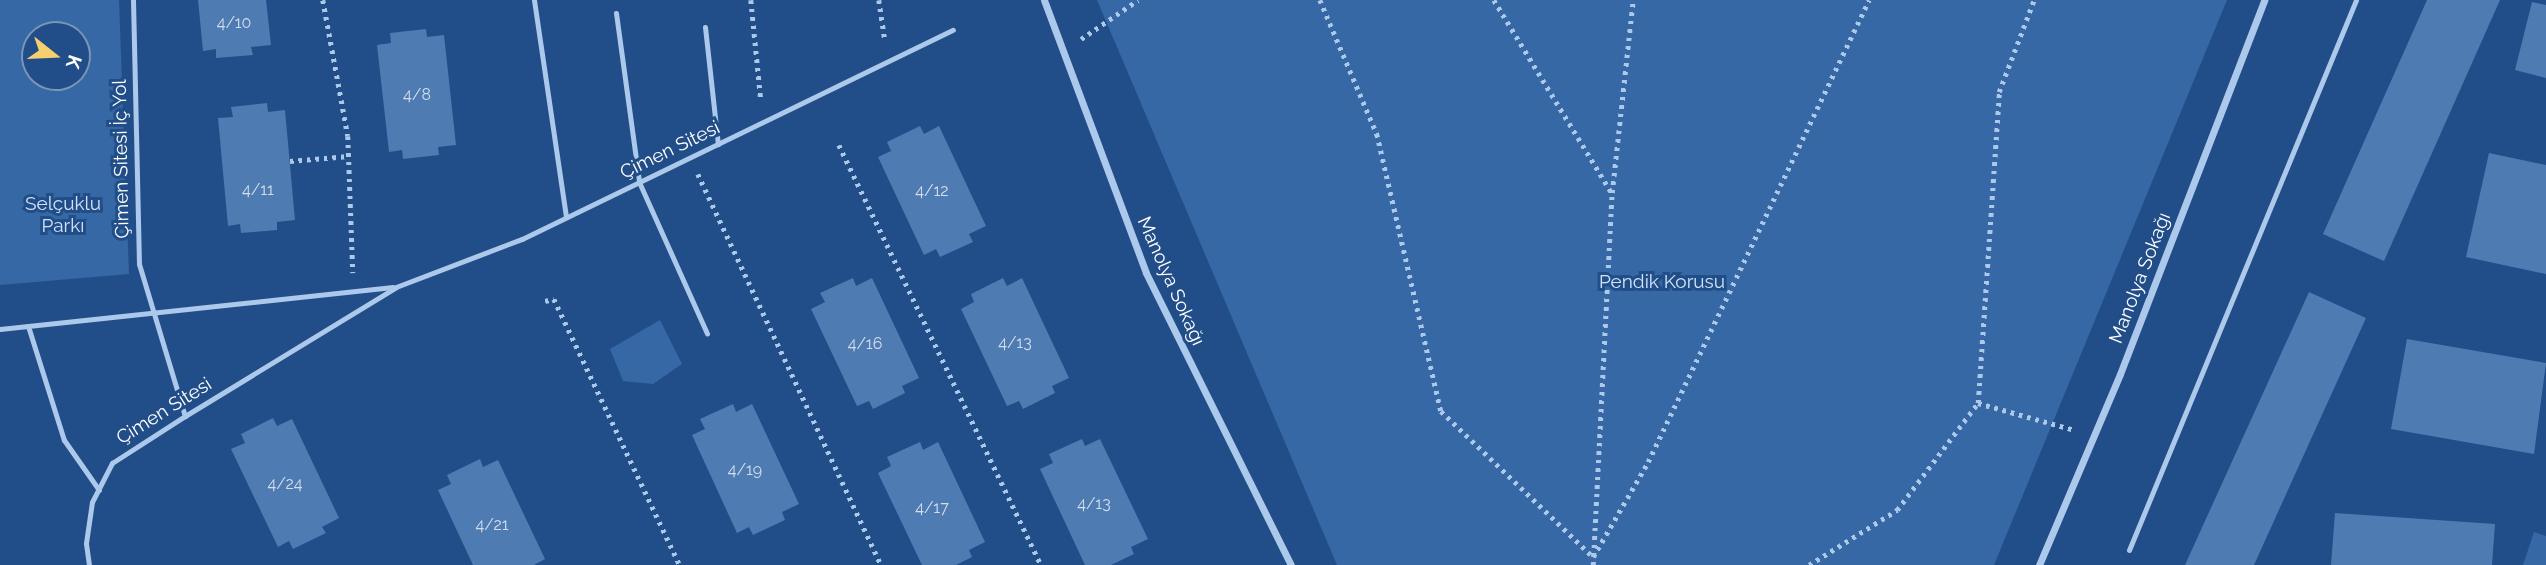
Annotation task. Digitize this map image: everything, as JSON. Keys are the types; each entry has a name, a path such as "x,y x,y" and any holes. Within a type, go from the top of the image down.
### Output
{"street":[{"name":"Manolya Sokağı","path":"1044,0 1146,273 1291,565"},
{"name":"Manolya Sokağı","path":"2039,565 2094,436 2264,0"}],"lane":[{"name":"Çimen Sitesi İç Yol","path":"133,0 139,264 185,415"},
{"path":"534,0 566,218"},
{"path":"2129,550 2356,0"},
{"path":"616,13 639,182 707,333"},
{"path":"705,27 718,144"},
{"name":"Çimen Sitesi","path":"89,565 86,543 99,490 112,463 185,415 396,287 566,218 953,30"},
{"name":"Çimen Sitesi","path":"0,329 396,287"},
{"path":"28,326 64,440 99,490"}],"path":[{"path":"323,0 348,156 354,292"},
{"path":"751,0 763,122"},
{"path":"879,0 887,62"},
{"path":"1063,52 1138,0"},
{"path":"1320,0 1377,134 1441,411 1593,557"},
{"path":"1494,0 1612,192"},
{"path":"1593,565 1612,192 1633,0"},
{"path":"1593,557 1648,462 1869,0"},
{"path":"1808,565 1897,510 1978,403 1999,92 2034,0"},
{"path":"839,145 1041,565"},
{"path":"290,161 348,156"},
{"path":"690,157 881,565"},
{"path":"545,301 554,299 680,565"},
{"path":"1978,403 2094,436"}],"green space":[{"name":"Selçuklu Parkı","path":"0,0 119,0 129,274 0,285"},
{"name":"Pendik Korusu","path":"1097,0 2227,0 1994,565 1337,565"},
{"path":"660,320 682,364 653,384 623,381 610,349"},
{"path":"2534,532 2546,536 2546,565 2523,565"}],"building":[{"path":"198,0 266,0 271,45 251,47 253,55 216,58 216,49 203,51"},
{"path":"2427,0 2500,0 2384,261 2323,234"},
{"path":"2532,2 2546,5 2546,78 2515,70"},
{"path":"426,29 427,37 444,35 456,145 438,147 439,155 403,159 402,150 389,152 377,45 391,43 390,33"},
{"path":"267,103 268,112 285,110 295,220 277,222 277,230 241,233 240,224 228,226 218,118 233,117 231,107"},
{"path":"920,126 924,134 939,126 986,226 969,234 973,242 940,257 936,249 924,255 878,157 891,151 887,142"},
{"path":"2489,153 2546,165 2546,274 2466,257"},
{"path":"853,278 856,286 872,278 919,378 902,386 905,393 873,409 869,401 857,406 811,309 825,302 820,293"},
{"path":"1003,278 1007,286 1022,278 1069,378 1052,386 1055,393 1023,409 1019,401 1007,406 961,309 974,302 971,294"},
{"path":"2309,292 2366,318 2254,565 2185,565"},
{"path":"2407,339 2546,363 2534,454 2391,429"},
{"path":"733,404 736,412 752,404 799,504 782,512 785,520 753,535 749,527 737,533 692,435 705,429 700,419"},
{"path":"273,418 277,426 292,419 339,518 322,527 326,533 293,549 289,541 278,547 231,449 245,443 241,434"},
{"path":"1082,439 1085,446 1100,439 1148,539 1131,547 1134,554 1111,565 1085,565 1040,469 1053,463 1049,454"},
{"path":"920,442 923,450 938,442 985,542 969,550 972,557 956,565 922,565 878,473 891,466 887,457"},
{"path":"480,459 483,467 498,460 545,559 534,565 473,565 438,490 451,484 447,475"},
{"path":"2335,513 2495,524 2492,565 2331,565"}]}
